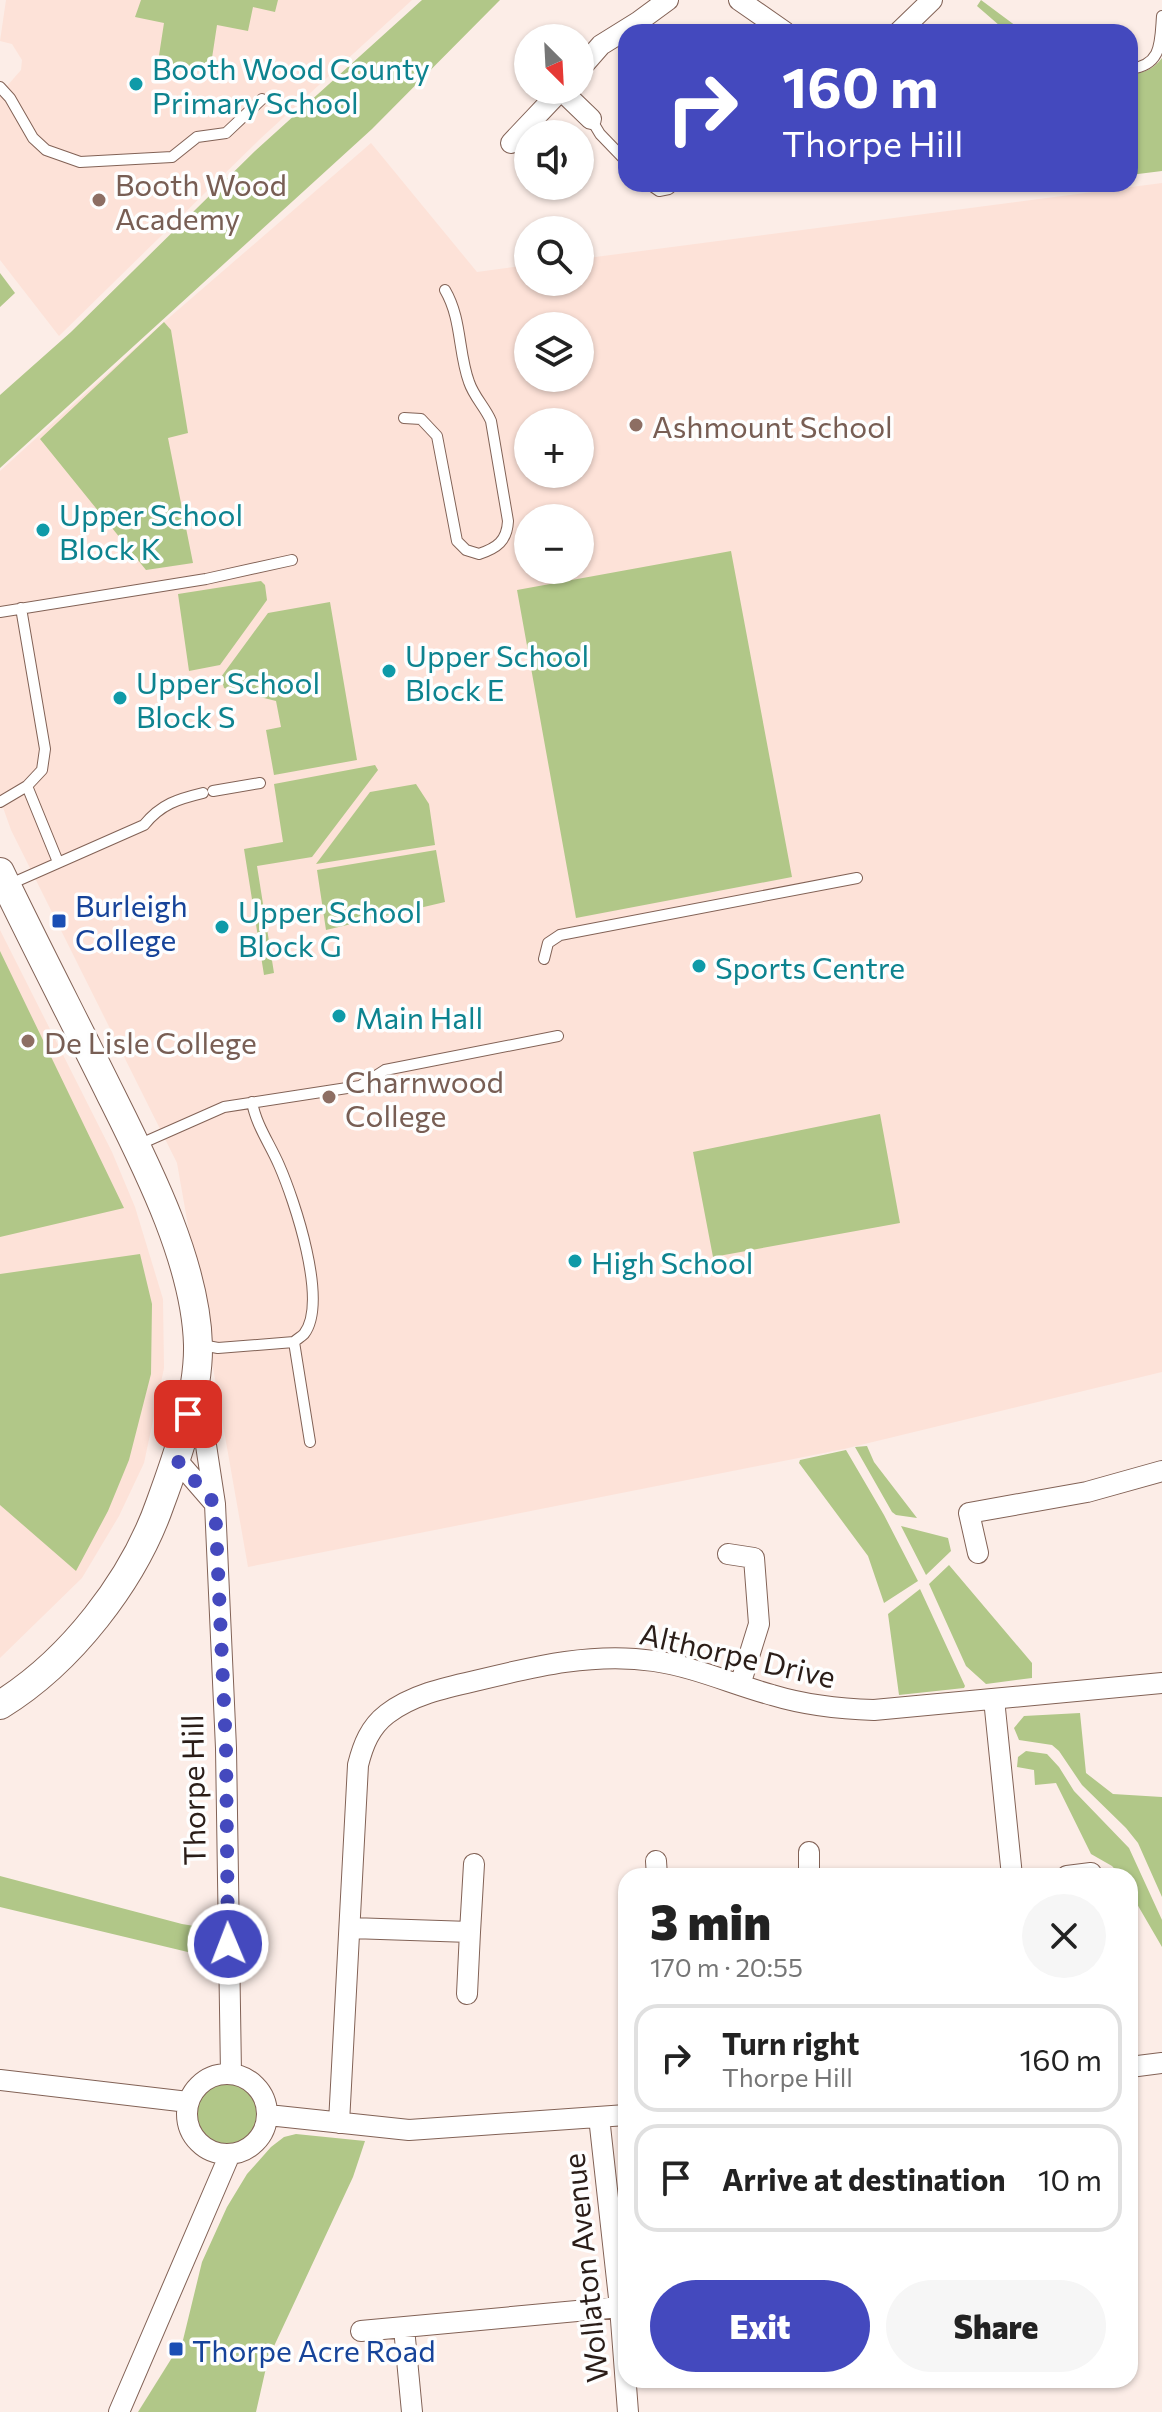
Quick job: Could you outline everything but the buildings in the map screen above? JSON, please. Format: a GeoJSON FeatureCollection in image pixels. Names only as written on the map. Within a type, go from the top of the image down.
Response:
{"type":"FeatureCollection","features":[{"type":"Feature","properties":{"kind":"street"},"geometry":{"type":"LineString","coordinates":[[635,24],[668,0]]}},
{"type":"Feature","properties":{"kind":"street"},"geometry":{"type":"LineString","coordinates":[[739,0],[774,24]]}},
{"type":"Feature","properties":{"kind":"street"},"geometry":{"type":"LineString","coordinates":[[907,24],[932,0]]}},
{"type":"Feature","properties":{"kind":"street"},"geometry":{"type":"LineString","coordinates":[[594,53],[618,34]]}},
{"type":"Feature","properties":{"kind":"street"},"geometry":{"type":"LineString","coordinates":[[511,143],[561,90],[591,119]]}},
{"type":"Feature","properties":{"kind":"street","name":"Thorpe Hill"},"geometry":{"type":"LineString","coordinates":[[0,1705],[55,1661],[96,1617],[130,1568],[151,1529],[176,1459],[195,1374],[198,1345],[182,1260],[136,1146],[3,879]]}},
{"type":"Feature","properties":{"kind":"street","name":"Thorpe Hill"},"geometry":{"type":"LineString","coordinates":[[195,1374],[215,1504],[226,1748],[231,2074]]}},
{"type":"Feature","properties":{"kind":"street"},"geometry":{"type":"LineString","coordinates":[[176,1459],[215,1504]]}},
{"type":"Feature","properties":{"kind":"street"},"geometry":{"type":"LineString","coordinates":[[978,1553],[969,1513],[1072,1495],[1162,1471]]}},
{"type":"Feature","properties":{"kind":"street"},"geometry":{"type":"LineString","coordinates":[[728,1554],[754,1558],[759,1607],[759,1624],[740,1685]]}},
{"type":"Feature","properties":{"kind":"street","name":"Althorpe Drive"},"geometry":{"type":"LineString","coordinates":[[339,2123],[351,1928],[353,1812],[358,1765],[362,1746],[371,1730],[403,1703],[442,1689],[536,1666],[628,1658],[692,1669],[798,1702],[846,1709],[874,1710],[1162,1683]]}},
{"type":"Feature","properties":{"kind":"street"},"geometry":{"type":"LineString","coordinates":[[994,1699],[1011,1868]]}},
{"type":"Feature","properties":{"kind":"street"},"geometry":{"type":"LineString","coordinates":[[809,1852],[809,1868]]}},
{"type":"Feature","properties":{"kind":"street"},"geometry":{"type":"LineString","coordinates":[[467,1994],[474,1864]]}},
{"type":"Feature","properties":{"kind":"street"},"geometry":{"type":"LineString","coordinates":[[351,1928],[470,1932]]}},
{"type":"Feature","properties":{"kind":"street"},"geometry":{"type":"LineString","coordinates":[[1138,2066],[1162,2063]]}},
{"type":"Feature","properties":{"kind":"street"},"geometry":{"type":"LineString","coordinates":[[216,2075],[243,2077],[256,2085],[267,2104],[266,2126],[255,2144],[242,2152],[215,2153],[195,2139],[187,2118],[188,2102],[195,2089],[216,2075]]}},
{"type":"Feature","properties":{"kind":"street"},"geometry":{"type":"LineString","coordinates":[[0,2080],[188,2102]]}},
{"type":"Feature","properties":{"kind":"street"},"geometry":{"type":"LineString","coordinates":[[268,2115],[409,2130],[618,2116]]}},
{"type":"Feature","properties":{"kind":"street","name":"Wollaton Avenue"},"geometry":{"type":"LineString","coordinates":[[599,2117],[618,2289]]}},
{"type":"Feature","properties":{"kind":"street"},"geometry":{"type":"LineString","coordinates":[[119,2412],[230,2154]]}},
{"type":"Feature","properties":{"kind":"street"},"geometry":{"type":"LineString","coordinates":[[361,2331],[618,2307]]}},
{"type":"Feature","properties":{"kind":"street"},"geometry":{"type":"LineString","coordinates":[[404,2328],[412,2412]]}},
{"type":"Feature","properties":{"kind":"street","name":"Wollaton Avenue"},"geometry":{"type":"LineString","coordinates":[[626,2388],[628,2412]]}},
{"type":"Feature","properties":{"kind":"lane"},"geometry":{"type":"LineString","coordinates":[[1138,68],[1154,60],[1159,50],[1162,16]]}},
{"type":"Feature","properties":{"kind":"lane"},"geometry":{"type":"LineString","coordinates":[[0,87],[10,98],[33,138],[46,150],[80,162],[172,157],[197,137],[226,133],[262,99]]}},
{"type":"Feature","properties":{"kind":"lane"},"geometry":{"type":"LineString","coordinates":[[591,119],[618,153]]}},
{"type":"Feature","properties":{"kind":"lane"},"geometry":{"type":"LineString","coordinates":[[404,418],[421,419],[437,436],[457,541],[466,550],[479,554],[502,543],[508,521],[491,421],[468,380],[454,306],[445,290]]}},
{"type":"Feature","properties":{"kind":"lane"},"geometry":{"type":"LineString","coordinates":[[0,612],[206,579],[292,560]]}},
{"type":"Feature","properties":{"kind":"lane"},"geometry":{"type":"LineString","coordinates":[[0,802],[27,786],[42,770],[45,749],[21,608]]}},
{"type":"Feature","properties":{"kind":"lane"},"geometry":{"type":"LineString","coordinates":[[3,879],[58,862],[144,825],[167,803],[260,783]]}},
{"type":"Feature","properties":{"kind":"lane"},"geometry":{"type":"LineString","coordinates":[[27,786],[58,862]]}},
{"type":"Feature","properties":{"kind":"lane"},"geometry":{"type":"LineString","coordinates":[[544,959],[548,943],[560,935],[857,878]]}},
{"type":"Feature","properties":{"kind":"lane"},"geometry":{"type":"LineString","coordinates":[[136,1146],[224,1107],[360,1086],[385,1070],[558,1036]]}},
{"type":"Feature","properties":{"kind":"lane"},"geometry":{"type":"LineString","coordinates":[[198,1345],[218,1348],[294,1342],[305,1333],[310,1316],[313,1279],[297,1213],[280,1166],[254,1115],[252,1102]]}},
{"type":"Feature","properties":{"kind":"lane"},"geometry":{"type":"LineString","coordinates":[[294,1342],[310,1442]]}},
{"type":"Feature","properties":{"kind":"shaded area","name":"Booth Wood Academy"},"geometry":{"type":"Polygon","coordinates":[[[6,0],[412,0],[260,139],[59,336],[0,260],[0,94],[21,70],[22,60],[12,44],[0,41],[6,0]]]}},
{"type":"Feature","properties":{"kind":"shaded area"},"geometry":{"type":"Polygon","coordinates":[[[371,143],[477,272],[514,267],[514,296],[594,296],[594,257],[1093,192],[1138,192],[1138,186],[1162,183],[1162,1372],[844,1449],[248,1567],[177,1163],[11,830],[0,799],[0,471],[164,322],[371,143]]]}},
{"type":"Feature","properties":{"kind":"shaded area"},"geometry":{"type":"Polygon","coordinates":[[[0,930],[112,1152],[135,1207],[163,1299],[164,1368],[144,1463],[119,1516],[82,1578],[0,1658],[0,930]]]}},
{"type":"Feature","properties":{"kind":"green space"},"geometry":{"type":"Polygon","coordinates":[[[141,0],[278,0],[275,12],[253,7],[248,31],[217,25],[212,58],[205,71],[158,62],[164,23],[135,17],[141,0]]]}},
{"type":"Feature","properties":{"kind":"green space"},"geometry":{"type":"Polygon","coordinates":[[[422,0],[500,0],[372,129],[0,468],[0,395],[71,332],[255,151],[422,0]]]}},
{"type":"Feature","properties":{"kind":"green space"},"geometry":{"type":"Polygon","coordinates":[[[981,0],[1013,24],[998,24],[977,6],[981,0]]]}},
{"type":"Feature","properties":{"kind":"green space"},"geometry":{"type":"Polygon","coordinates":[[[1162,58],[1162,171],[1138,174],[1138,73],[1162,58]]]}},
{"type":"Feature","properties":{"kind":"green space"},"geometry":{"type":"Polygon","coordinates":[[[0,273],[15,293],[0,307],[0,273]]]}},
{"type":"Feature","properties":{"kind":"green space"},"geometry":{"type":"Polygon","coordinates":[[[164,322],[171,330],[188,433],[168,438],[193,563],[146,570],[40,439],[164,322]]]}},
{"type":"Feature","properties":{"kind":"green space"},"geometry":{"type":"Polygon","coordinates":[[[731,551],[792,877],[576,918],[517,590],[550,584],[594,584],[594,576],[731,551]]]}},
{"type":"Feature","properties":{"kind":"green space"},"geometry":{"type":"Polygon","coordinates":[[[261,581],[265,585],[267,600],[220,665],[189,671],[178,594],[261,581]]]}},
{"type":"Feature","properties":{"kind":"green space"},"geometry":{"type":"Polygon","coordinates":[[[330,602],[357,760],[274,775],[266,730],[281,727],[276,701],[224,688],[221,677],[268,613],[330,602]]]}},
{"type":"Feature","properties":{"kind":"green space"},"geometry":{"type":"Polygon","coordinates":[[[375,765],[378,770],[312,857],[257,866],[274,973],[264,975],[244,849],[283,842],[274,784],[375,765]]]}},
{"type":"Feature","properties":{"kind":"green space"},"geometry":{"type":"Polygon","coordinates":[[[416,784],[429,804],[435,845],[316,864],[370,792],[416,784]]]}},
{"type":"Feature","properties":{"kind":"green space"},"geometry":{"type":"Polygon","coordinates":[[[436,850],[445,902],[326,930],[317,870],[436,850]]]}},
{"type":"Feature","properties":{"kind":"green space","name":"De Lisle College"},"geometry":{"type":"Polygon","coordinates":[[[0,951],[124,1208],[0,1237],[0,951]]]}},
{"type":"Feature","properties":{"kind":"green space"},"geometry":{"type":"Polygon","coordinates":[[[880,1114],[900,1223],[713,1257],[693,1152],[880,1114]]]}},
{"type":"Feature","properties":{"kind":"green space"},"geometry":{"type":"Polygon","coordinates":[[[140,1254],[152,1304],[151,1374],[129,1460],[108,1511],[76,1571],[0,1505],[0,1274],[140,1254]]]}},
{"type":"Feature","properties":{"kind":"green space"},"geometry":{"type":"Polygon","coordinates":[[[867,1446],[874,1462],[917,1518],[892,1512],[855,1447],[867,1446]]]}},
{"type":"Feature","properties":{"kind":"green space"},"geometry":{"type":"Polygon","coordinates":[[[846,1450],[918,1581],[884,1603],[868,1556],[799,1463],[800,1460],[846,1450]]]}},
{"type":"Feature","properties":{"kind":"green space"},"geometry":{"type":"Polygon","coordinates":[[[901,1526],[948,1538],[951,1551],[926,1575],[901,1526]]]}},
{"type":"Feature","properties":{"kind":"green space"},"geometry":{"type":"Polygon","coordinates":[[[949,1565],[1032,1663],[1032,1678],[986,1684],[966,1666],[929,1584],[949,1565]]]}},
{"type":"Feature","properties":{"kind":"green space"},"geometry":{"type":"Polygon","coordinates":[[[920,1589],[964,1688],[899,1695],[888,1614],[920,1589]]]}},
{"type":"Feature","properties":{"kind":"green space"},"geometry":{"type":"Polygon","coordinates":[[[1080,1713],[1086,1773],[1113,1794],[1162,1797],[1162,1897],[1138,1843],[1082,1785],[1059,1751],[1052,1745],[1019,1740],[1014,1728],[1024,1716],[1080,1713]]]}},
{"type":"Feature","properties":{"kind":"green space"},"geometry":{"type":"Polygon","coordinates":[[[1026,1751],[1047,1754],[1074,1791],[1129,1848],[1162,1920],[1162,1947],[1138,1906],[1138,1868],[1114,1868],[1091,1854],[1056,1783],[1035,1785],[1034,1770],[1017,1767],[1018,1757],[1026,1751]]]}},
{"type":"Feature","properties":{"kind":"green space"},"geometry":{"type":"Polygon","coordinates":[[[0,1876],[182,1924],[219,1930],[217,1959],[0,1907],[0,1876]]]}},
{"type":"Feature","properties":{"kind":"green space"},"geometry":{"type":"Polygon","coordinates":[[[219,2074],[235,2074],[256,2085],[267,2106],[267,2122],[256,2143],[235,2154],[219,2154],[205,2148],[193,2136],[187,2122],[187,2106],[193,2092],[205,2080],[219,2074]]]}},
{"type":"Feature","properties":{"kind":"green space"},"geometry":{"type":"Polygon","coordinates":[[[296,2134],[365,2141],[353,2177],[268,2359],[256,2412],[138,2412],[183,2340],[202,2262],[227,2207],[247,2174],[271,2147],[284,2137],[296,2134]]]}},
{"type":"Feature","properties":{"kind":"place","name":"Booth Wood County Primary School"},"geometry":{"type":"Point","coordinates":[136,84]}},
{"type":"Feature","properties":{"kind":"place","name":"Booth Wood Academy"},"geometry":{"type":"Point","coordinates":[99,200]}},
{"type":"Feature","properties":{"kind":"place","name":"Ashmount School"},"geometry":{"type":"Point","coordinates":[636,425]}},
{"type":"Feature","properties":{"kind":"place","name":"Upper School Block K"},"geometry":{"type":"Point","coordinates":[43,530]}},
{"type":"Feature","properties":{"kind":"place","name":"Upper School Block E"},"geometry":{"type":"Point","coordinates":[389,671]}},
{"type":"Feature","properties":{"kind":"place","name":"Upper School Block S"},"geometry":{"type":"Point","coordinates":[120,698]}},
{"type":"Feature","properties":{"kind":"place","name":"Burleigh College"},"geometry":{"type":"Point","coordinates":[59,921]}},
{"type":"Feature","properties":{"kind":"place","name":"Upper School Block G"},"geometry":{"type":"Point","coordinates":[222,927]}},
{"type":"Feature","properties":{"kind":"place","name":"Sports Centre"},"geometry":{"type":"Point","coordinates":[699,966]}},
{"type":"Feature","properties":{"kind":"place","name":"Main Hall"},"geometry":{"type":"Point","coordinates":[339,1016]}},
{"type":"Feature","properties":{"kind":"place","name":"De Lisle College"},"geometry":{"type":"Point","coordinates":[28,1041]}},
{"type":"Feature","properties":{"kind":"place","name":"Charnwood College"},"geometry":{"type":"Point","coordinates":[329,1097]}},
{"type":"Feature","properties":{"kind":"place","name":"High School"},"geometry":{"type":"Point","coordinates":[575,1261]}},
{"type":"Feature","properties":{"kind":"place","name":"Thorpe Acre Road"},"geometry":{"type":"Point","coordinates":[176,2349]}},
{"type":"Feature","properties":{"kind":"route"},"geometry":{"type":"LineString","coordinates":[[188,1414],[176,1459],[215,1504],[226,1748],[228,1944]]}}]}
